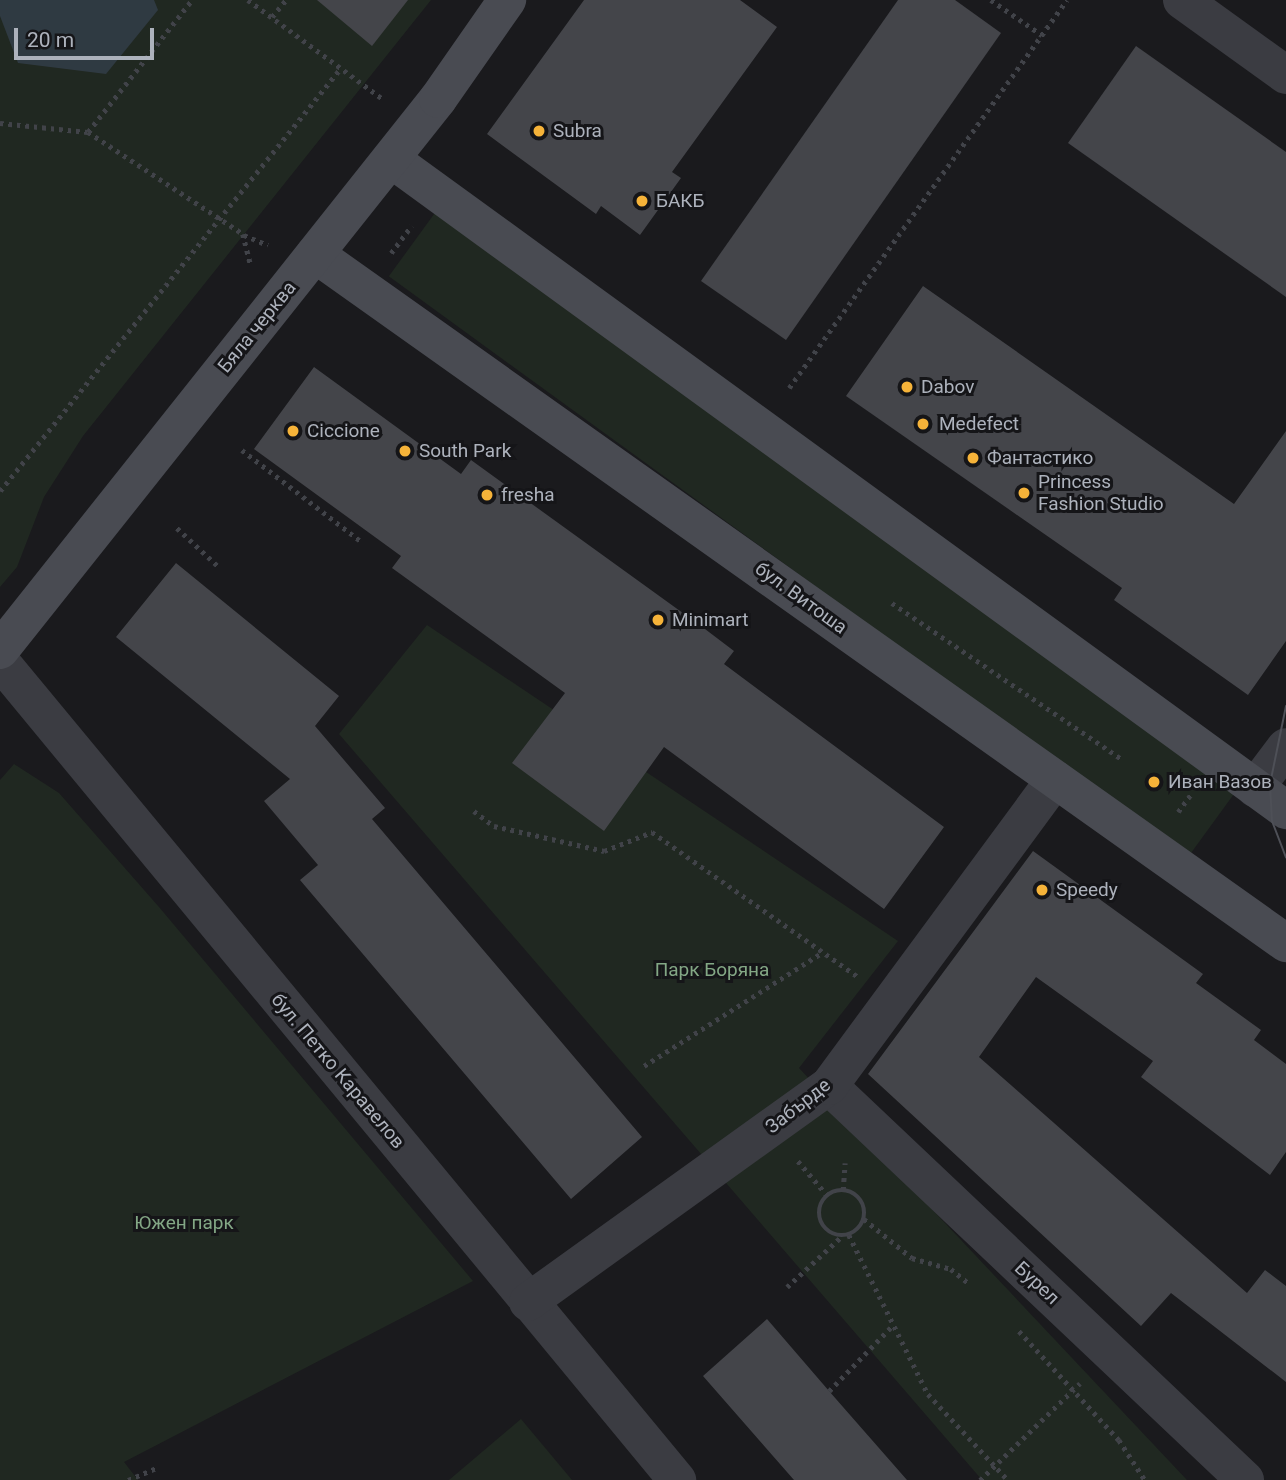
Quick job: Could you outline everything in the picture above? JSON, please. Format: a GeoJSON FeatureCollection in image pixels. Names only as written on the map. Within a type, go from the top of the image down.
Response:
{"type":"FeatureCollection","features":[{"type":"Feature","properties":{"kind":"street","name":"Бяла черква"},"geometry":{"type":"LineString","coordinates":[[0,650],[391,159],[507,0]]}},
{"type":"Feature","properties":{"kind":"street"},"geometry":{"type":"LineString","coordinates":[[1182,0],[1286,75]]}},
{"type":"Feature","properties":{"kind":"street"},"geometry":{"type":"LineString","coordinates":[[391,159],[1286,810]]}},
{"type":"Feature","properties":{"kind":"street","name":"бул. Витоша"},"geometry":{"type":"LineString","coordinates":[[315,254],[1286,943]]}},
{"type":"Feature","properties":{"kind":"street","name":"бул. Петко Каравелов"},"geometry":{"type":"LineString","coordinates":[[0,661],[677,1480]]}},
{"type":"Feature","properties":{"kind":"street"},"geometry":{"type":"LineString","coordinates":[[1255,788],[1286,747]]}},
{"type":"Feature","properties":{"kind":"street","name":"Забърде"},"geometry":{"type":"LineString","coordinates":[[528,1302],[829,1086],[1055,779]]}},
{"type":"Feature","properties":{"kind":"street","name":"Бурел"},"geometry":{"type":"LineString","coordinates":[[829,1086],[1245,1480]]}},
{"type":"Feature","properties":{"kind":"path"},"geometry":{"type":"LineString","coordinates":[[88,132],[192,0]]}},
{"type":"Feature","properties":{"kind":"path"},"geometry":{"type":"LineString","coordinates":[[248,0],[381,98]]}},
{"type":"Feature","properties":{"kind":"path"},"geometry":{"type":"LineString","coordinates":[[272,17],[286,0]]}},
{"type":"Feature","properties":{"kind":"path"},"geometry":{"type":"LineString","coordinates":[[991,0],[1042,35]]}},
{"type":"Feature","properties":{"kind":"path"},"geometry":{"type":"LineString","coordinates":[[789,388],[1067,0]]}},
{"type":"Feature","properties":{"kind":"path"},"geometry":{"type":"LineString","coordinates":[[0,491],[340,69]]}},
{"type":"Feature","properties":{"kind":"path"},"geometry":{"type":"LineString","coordinates":[[0,123],[88,132],[243,234],[265,244]]}},
{"type":"Feature","properties":{"kind":"path"},"geometry":{"type":"LineString","coordinates":[[388,256],[417,217]]}},
{"type":"Feature","properties":{"kind":"path"},"geometry":{"type":"LineString","coordinates":[[243,234],[250,264]]}},
{"type":"Feature","properties":{"kind":"path"},"geometry":{"type":"LineString","coordinates":[[242,450],[362,541]]}},
{"type":"Feature","properties":{"kind":"path"},"geometry":{"type":"LineString","coordinates":[[177,528],[219,567]]}},
{"type":"Feature","properties":{"kind":"path"},"geometry":{"type":"LineString","coordinates":[[892,603],[1123,760]]}},
{"type":"Feature","properties":{"kind":"path"},"geometry":{"type":"LineString","coordinates":[[1117,768],[1130,749]]}},
{"type":"Feature","properties":{"kind":"path"},"geometry":{"type":"LineString","coordinates":[[1176,815],[1200,781]]}},
{"type":"Feature","properties":{"kind":"path"},"geometry":{"type":"LineString","coordinates":[[474,811],[494,826],[604,851],[652,832],[844,966]]}},
{"type":"Feature","properties":{"kind":"path"},"geometry":{"type":"LineString","coordinates":[[644,1066],[823,952]]}},
{"type":"Feature","properties":{"kind":"path"},"geometry":{"type":"LineString","coordinates":[[787,1287],[864,1219],[863,1204],[854,1193],[839,1189],[827,1195],[818,1210],[821,1225],[841,1237]]}},
{"type":"Feature","properties":{"kind":"path"},"geometry":{"type":"LineString","coordinates":[[864,1219],[912,1258],[951,1269],[971,1284]]}},
{"type":"Feature","properties":{"kind":"path"},"geometry":{"type":"LineString","coordinates":[[849,1235],[928,1394],[1008,1480]]}},
{"type":"Feature","properties":{"kind":"path"},"geometry":{"type":"LineString","coordinates":[[829,1391],[894,1324]]}},
{"type":"Feature","properties":{"kind":"path"},"geometry":{"type":"LineString","coordinates":[[1017,1329],[1119,1440],[1144,1480]]}},
{"type":"Feature","properties":{"kind":"path"},"geometry":{"type":"LineString","coordinates":[[980,1480],[1111,1353]]}},
{"type":"Feature","properties":{"kind":"path"},"geometry":{"type":"LineString","coordinates":[[128,1480],[156,1468]]}},
{"type":"Feature","properties":{"kind":"green space"},"geometry":{"type":"Polygon","coordinates":[[[0,0],[431,0],[83,436],[44,497],[17,567],[0,587],[0,0]]]}},
{"type":"Feature","properties":{"kind":"green space"},"geometry":{"type":"Polygon","coordinates":[[[437,210],[1236,791],[1188,857],[389,276],[437,210]]]}},
{"type":"Feature","properties":{"kind":"green space","name":"Парк Боряна"},"geometry":{"type":"Polygon","coordinates":[[[427,625],[898,941],[799,1068],[1187,1480],[982,1480],[339,734],[427,625]]]}},
{"type":"Feature","properties":{"kind":"green space","name":"Южен парк"},"geometry":{"type":"Polygon","coordinates":[[[14,764],[59,793],[159,907],[473,1281],[124,1462],[138,1480],[0,1480],[0,780],[14,764]]]}},
{"type":"Feature","properties":{"kind":"green space"},"geometry":{"type":"Polygon","coordinates":[[[521,1419],[572,1480],[449,1480],[521,1419]]]}},
{"type":"Feature","properties":{"kind":"shaded area"},"geometry":{"type":"Polygon","coordinates":[[[0,0],[154,0],[158,10],[106,74],[18,63],[0,16],[0,0]]]}},
{"type":"Feature","properties":{"kind":"building"},"geometry":{"type":"Polygon","coordinates":[[[317,0],[408,0],[372,46],[317,0]]]}},
{"type":"Feature","properties":{"kind":"building"},"geometry":{"type":"Polygon","coordinates":[[[584,0],[740,0],[777,27],[672,172],[681,178],[640,235],[601,206],[596,214],[487,134],[584,0]]]}},
{"type":"Feature","properties":{"kind":"building"},"geometry":{"type":"Polygon","coordinates":[[[898,0],[955,0],[1001,33],[786,340],[701,281],[898,0]]]}},
{"type":"Feature","properties":{"kind":"building"},"geometry":{"type":"Polygon","coordinates":[[[1136,46],[1286,152],[1286,297],[1068,143],[1136,46]]]}},
{"type":"Feature","properties":{"kind":"building"},"geometry":{"type":"Polygon","coordinates":[[[923,286],[1234,504],[1286,431],[1286,641],[1248,695],[1114,600],[1122,588],[846,396],[923,286]]]}},
{"type":"Feature","properties":{"kind":"building"},"geometry":{"type":"Polygon","coordinates":[[[314,367],[461,474],[471,460],[705,629],[734,651],[724,664],[944,827],[884,909],[664,747],[604,831],[512,763],[565,693],[392,568],[401,556],[254,449],[314,367]]]}},
{"type":"Feature","properties":{"kind":"building"},"geometry":{"type":"Polygon","coordinates":[[[176,563],[339,696],[315,726],[385,808],[372,819],[642,1137],[571,1199],[300,880],[318,865],[264,801],[290,779],[116,637],[176,563]]]}},
{"type":"Feature","properties":{"kind":"building"},"geometry":{"type":"Polygon","coordinates":[[[1033,851],[1203,974],[1196,983],[1261,1030],[1254,1040],[1286,1064],[1286,1152],[1270,1175],[1141,1077],[1153,1061],[1036,977],[979,1057],[1247,1293],[1265,1270],[1286,1286],[1286,1382],[1171,1293],[1141,1326],[868,1074],[1033,851]]]}},
{"type":"Feature","properties":{"kind":"building"},"geometry":{"type":"Polygon","coordinates":[[[767,1319],[907,1480],[794,1480],[703,1376],[767,1319]]]}},
{"type":"Feature","properties":{"kind":"tram line"},"geometry":{"type":"LineString","coordinates":[[1286,706],[1270,784],[1272,821],[1286,857]]}},
{"type":"Feature","properties":{"kind":"place","name":"Subra"},"geometry":{"type":"Point","coordinates":[539,131]}},
{"type":"Feature","properties":{"kind":"place","name":"БАКБ"},"geometry":{"type":"Point","coordinates":[642,201]}},
{"type":"Feature","properties":{"kind":"place","name":"Dabov"},"geometry":{"type":"Point","coordinates":[907,387]}},
{"type":"Feature","properties":{"kind":"place","name":"Medefect"},"geometry":{"type":"Point","coordinates":[923,424]}},
{"type":"Feature","properties":{"kind":"place","name":"Ciccione"},"geometry":{"type":"Point","coordinates":[293,431]}},
{"type":"Feature","properties":{"kind":"place","name":"South Park"},"geometry":{"type":"Point","coordinates":[405,451]}},
{"type":"Feature","properties":{"kind":"place","name":"Фантастико"},"geometry":{"type":"Point","coordinates":[973,458]}},
{"type":"Feature","properties":{"kind":"place","name":"Princess Fashion Studio"},"geometry":{"type":"Point","coordinates":[1024,493]}},
{"type":"Feature","properties":{"kind":"place","name":"fresha"},"geometry":{"type":"Point","coordinates":[487,495]}},
{"type":"Feature","properties":{"kind":"place","name":"Minimart"},"geometry":{"type":"Point","coordinates":[658,620]}},
{"type":"Feature","properties":{"kind":"place","name":"Иван Вазов"},"geometry":{"type":"Point","coordinates":[1154,782]}},
{"type":"Feature","properties":{"kind":"place","name":"Speedy"},"geometry":{"type":"Point","coordinates":[1042,890]}}]}
